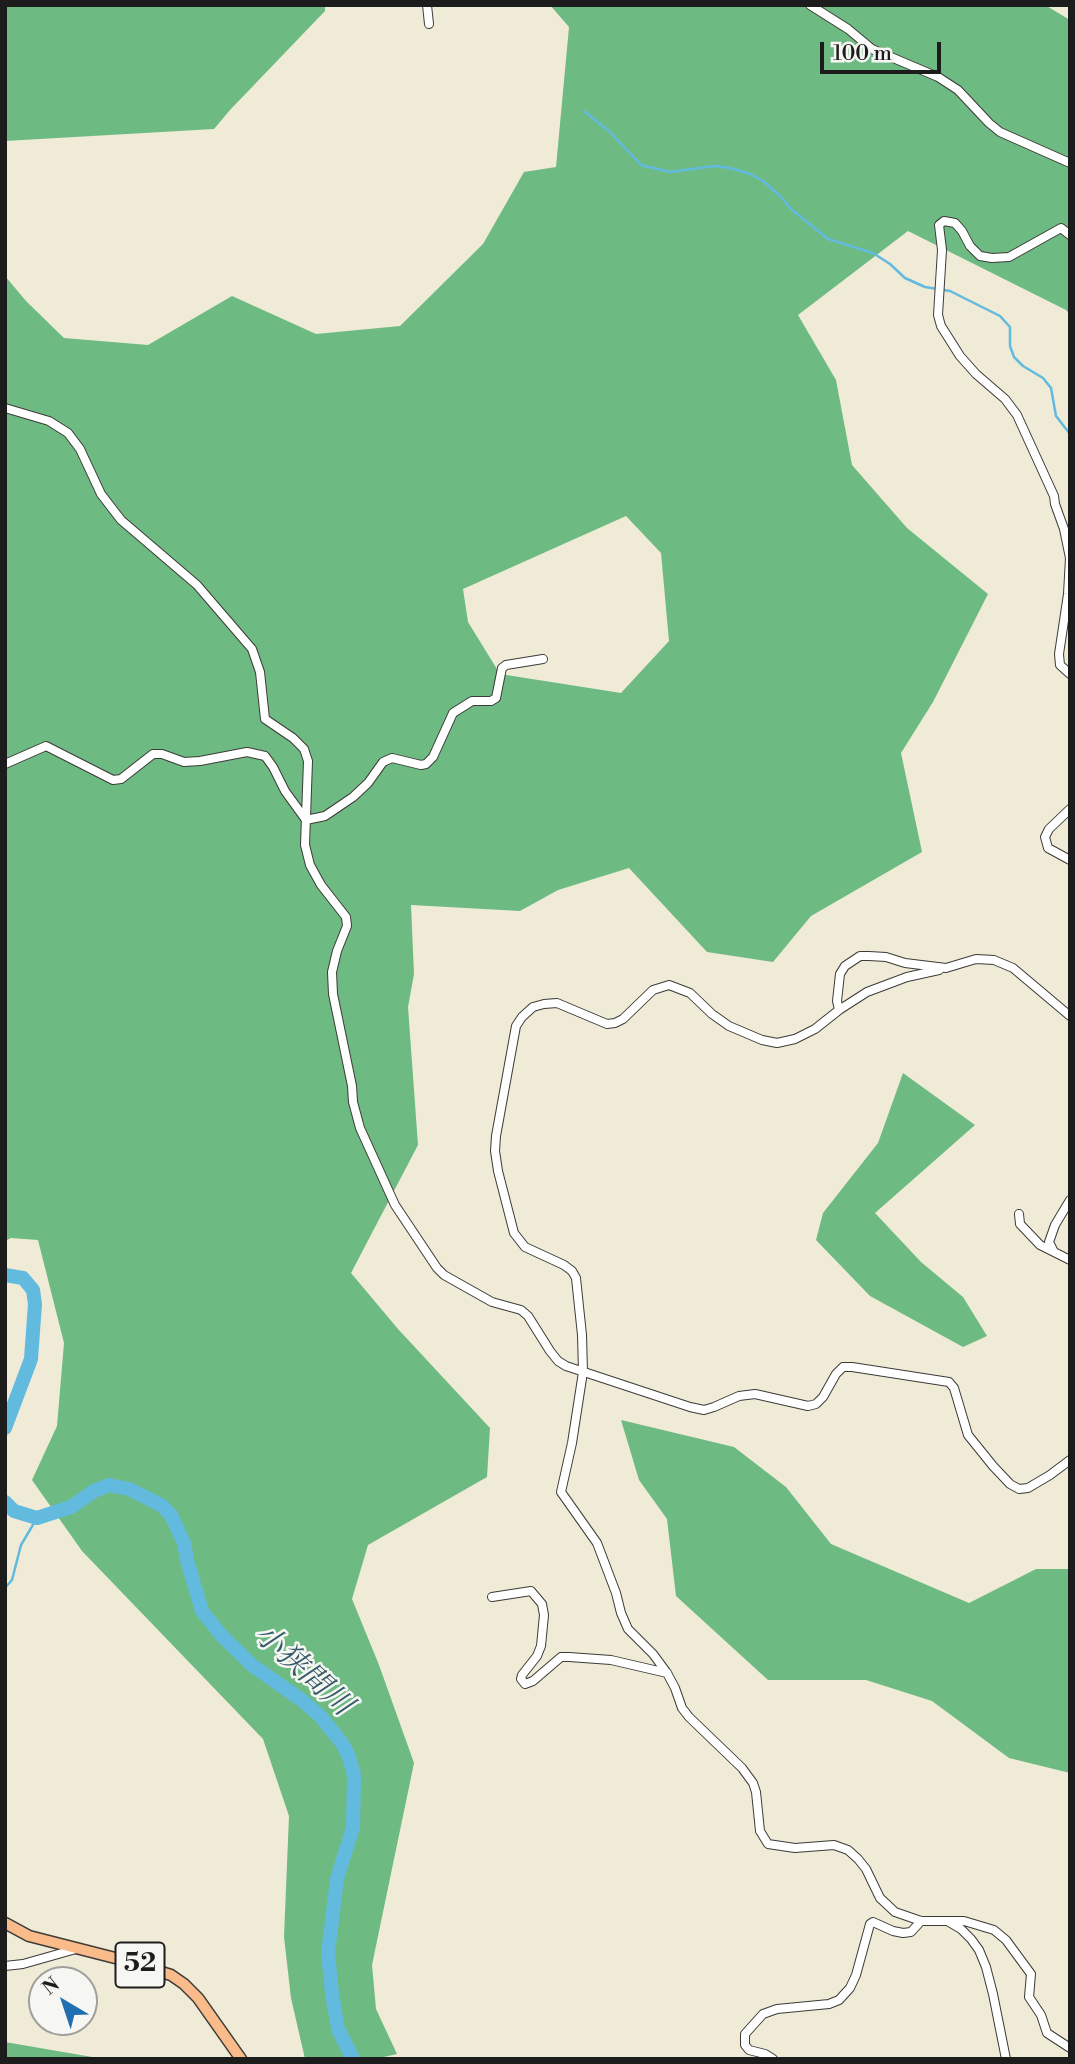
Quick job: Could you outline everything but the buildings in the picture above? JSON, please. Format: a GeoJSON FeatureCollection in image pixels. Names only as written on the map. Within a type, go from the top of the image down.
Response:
{"type":"FeatureCollection","features":[{"type":"Feature","properties":{"kind":"main road","name":"52"},"geometry":{"type":"LineString","coordinates":[[5,1923],[29,1936],[171,1975],[198,1998],[241,2059]]}},
{"type":"Feature","properties":{"kind":"street"},"geometry":{"type":"LineString","coordinates":[[427,5],[429,24]]}},
{"type":"Feature","properties":{"kind":"street"},"geometry":{"type":"LineString","coordinates":[[810,5],[848,29],[872,49],[939,77],[958,90],[1000,132],[1070,163]]}},
{"type":"Feature","properties":{"kind":"street"},"geometry":{"type":"LineString","coordinates":[[1070,234],[1061,228],[1009,257],[992,258],[980,256],[955,223],[944,221],[939,225],[942,250],[938,314],[941,326],[961,356],[1017,415],[1054,496],[1070,558],[1068,594],[1059,654],[1060,665],[1070,674]]}},
{"type":"Feature","properties":{"kind":"street"},"geometry":{"type":"LineString","coordinates":[[5,408],[50,421],[68,433],[80,449],[101,494],[121,520],[197,585],[252,649],[260,672],[265,719],[304,748],[308,761],[305,845],[310,865],[346,917],[347,926],[332,972],[333,994],[353,1102],[360,1128],[395,1205],[419,1243],[444,1275],[492,1302],[520,1310],[528,1316],[558,1361],[566,1366],[704,1410],[739,1396],[755,1394],[808,1406],[816,1404],[843,1367],[940,1379],[954,1388],[968,1436],[1010,1484],[1019,1489],[1028,1488],[1070,1460]]}},
{"type":"Feature","properties":{"kind":"street"},"geometry":{"type":"LineString","coordinates":[[306,820],[325,817],[353,797],[368,783],[383,762],[392,758],[426,764],[433,757],[453,713],[472,701],[491,701],[496,698],[502,668],[543,659]]}},
{"type":"Feature","properties":{"kind":"street"},"geometry":{"type":"LineString","coordinates":[[5,764],[46,746],[113,780],[121,779],[153,754],[162,754],[184,762],[247,752],[264,756],[306,820]]}},
{"type":"Feature","properties":{"kind":"street"},"geometry":{"type":"LineString","coordinates":[[1070,809],[1049,829],[1045,837],[1048,848],[1070,860]]}},
{"type":"Feature","properties":{"kind":"street"},"geometry":{"type":"LineString","coordinates":[[839,1010],[839,974],[845,966],[860,956],[887,957],[905,963],[946,968]]}},
{"type":"Feature","properties":{"kind":"street"},"geometry":{"type":"LineString","coordinates":[[1070,1016],[1013,968],[994,960],[976,959],[907,977],[866,992],[815,1029],[795,1039],[777,1043],[762,1040],[729,1026],[690,993],[669,985],[653,990],[623,1019],[615,1023],[607,1024],[557,1003],[544,1004],[533,1007],[516,1026],[496,1136],[498,1171],[514,1233],[525,1247],[564,1265],[576,1278],[583,1372],[561,1492],[597,1543],[628,1629],[653,1654],[667,1674],[682,1708],[689,1717],[742,1768],[753,1783],[760,1831],[768,1844],[795,1848],[834,1845],[848,1850],[866,1869],[886,1906],[905,1917],[921,1921],[964,1921],[994,1930],[1006,1940],[1031,1974],[1029,1997],[1041,2015],[1048,2034],[1070,2048]]}},
{"type":"Feature","properties":{"kind":"street"},"geometry":{"type":"LineString","coordinates":[[1054,1252],[1049,1242],[1055,1225],[1070,1200]]}},
{"type":"Feature","properties":{"kind":"street"},"geometry":{"type":"LineString","coordinates":[[1019,1214],[1020,1224],[1040,1245],[1070,1260]]}},
{"type":"Feature","properties":{"kind":"street"},"geometry":{"type":"LineString","coordinates":[[492,1597],[531,1591],[542,1604],[544,1615],[541,1646],[537,1656],[522,1675],[521,1679],[525,1685],[561,1657],[611,1660],[667,1674]]}},
{"type":"Feature","properties":{"kind":"street"},"geometry":{"type":"LineString","coordinates":[[773,2059],[749,2050],[745,2045],[745,2034],[763,2014],[777,2009],[829,2004],[839,2000],[850,1988],[856,1975],[870,1924],[873,1922],[903,1933],[911,1931],[921,1921]]}},
{"type":"Feature","properties":{"kind":"street"},"geometry":{"type":"LineString","coordinates":[[949,1922],[961,1929],[979,1950],[993,1994],[1006,2059]]}},
{"type":"Feature","properties":{"kind":"street"},"geometry":{"type":"LineString","coordinates":[[5,1966],[12,1967],[76,1949]]}},
{"type":"Feature","properties":{"kind":"green space"},"geometry":{"type":"Polygon","coordinates":[[[5,5],[325,5],[325,11],[214,129],[5,141],[5,5]]]}},
{"type":"Feature","properties":{"kind":"green space"},"geometry":{"type":"Polygon","coordinates":[[[550,5],[1045,5],[1070,20],[1070,315],[1066,310],[908,231],[798,315],[836,380],[852,465],[907,528],[988,594],[933,702],[901,753],[922,852],[811,916],[773,962],[707,952],[629,868],[558,890],[520,911],[411,905],[414,974],[408,1007],[418,1145],[351,1273],[398,1329],[490,1428],[487,1477],[368,1545],[352,1599],[414,1763],[372,1965],[376,2009],[397,2054],[375,2059],[305,2059],[291,1998],[284,1937],[289,1816],[263,1739],[82,1551],[32,1480],[57,1426],[64,1343],[38,1240],[11,1238],[5,1241],[5,276],[64,338],[148,345],[232,296],[316,334],[400,326],[483,244],[524,172],[556,167],[569,27],[550,5]],[[626,516],[463,589],[468,622],[500,674],[621,693],[669,641],[661,553],[626,516]]]}},
{"type":"Feature","properties":{"kind":"green space"},"geometry":{"type":"Polygon","coordinates":[[[903,1073],[975,1125],[875,1213],[921,1262],[963,1297],[987,1336],[963,1347],[870,1296],[816,1240],[823,1213],[878,1143],[903,1073]]]}},
{"type":"Feature","properties":{"kind":"green space"},"geometry":{"type":"Polygon","coordinates":[[[621,1420],[734,1447],[786,1487],[831,1544],[969,1603],[1036,1569],[1070,1569],[1070,1773],[1009,1758],[932,1701],[866,1680],[768,1680],[676,1596],[667,1519],[639,1480],[621,1420]]]}},
{"type":"Feature","properties":{"kind":"green space"},"geometry":{"type":"Polygon","coordinates":[[[5,2042],[98,2058],[99,2059],[5,2059],[5,2042]]]}},
{"type":"Feature","properties":{"kind":"waterway"},"geometry":{"type":"LineString","coordinates":[[584,111],[609,131],[641,165],[670,172],[714,166],[750,174],[763,181],[791,209],[828,239],[873,253],[905,278],[925,287],[950,291],[1000,316],[1010,327],[1010,346],[1014,357],[1043,378],[1051,388],[1056,416],[1070,434]]}},
{"type":"Feature","properties":{"kind":"waterway","name":"小狭間川"},"geometry":{"type":"LineString","coordinates":[[5,1275],[23,1278],[33,1290],[35,1304],[31,1359],[5,1428]]}},
{"type":"Feature","properties":{"kind":"waterway","name":"小狭間川"},"geometry":{"type":"LineString","coordinates":[[5,1502],[14,1511],[37,1518],[71,1507],[94,1491],[109,1485],[129,1489],[161,1505],[171,1515],[184,1543],[202,1611],[222,1636],[253,1666],[303,1701],[320,1716],[342,1743],[354,1775],[353,1827],[337,1879],[328,1953],[338,2029],[353,2059]]}},
{"type":"Feature","properties":{"kind":"waterway"},"geometry":{"type":"LineString","coordinates":[[5,1588],[12,1580],[21,1545],[37,1518]]}}]}
